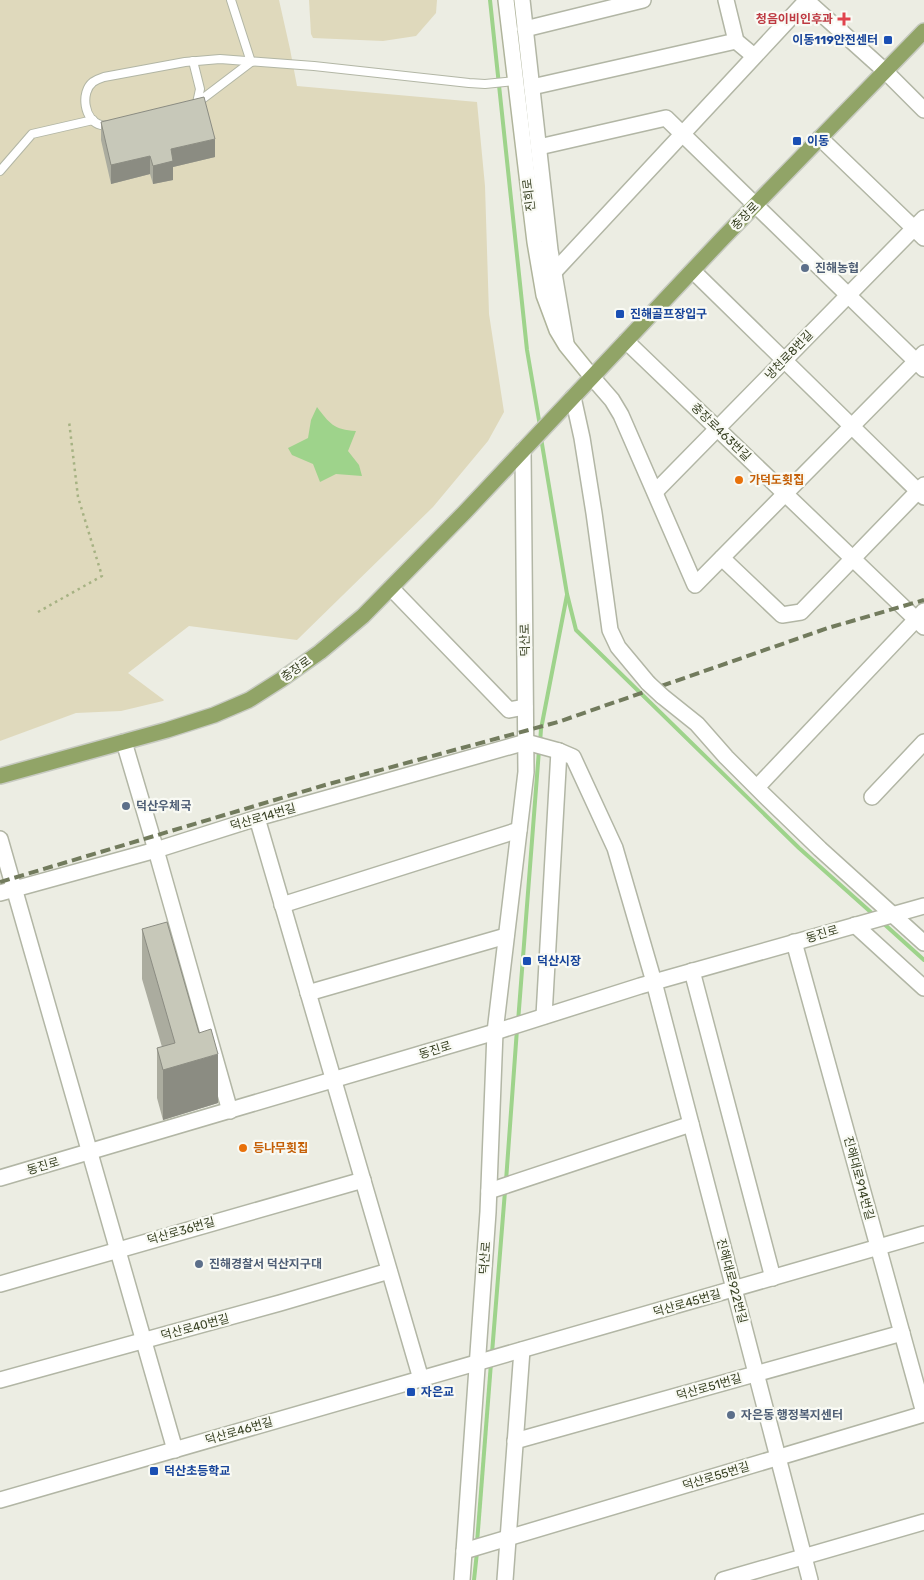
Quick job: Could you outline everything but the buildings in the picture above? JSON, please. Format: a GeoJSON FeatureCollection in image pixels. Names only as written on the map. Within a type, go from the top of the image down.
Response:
{"type":"FeatureCollection","features":[{"type":"Feature","properties":{"kind":"main road","name":"충장로"},"geometry":{"type":"LineString","coordinates":[[0,776],[201,720],[249,700],[320,652],[363,616],[391,588],[754,206],[924,31]]}},
{"type":"Feature","properties":{"kind":"street","name":"진희로"},"geometry":{"type":"LineString","coordinates":[[506,0],[512,82],[535,242],[544,295],[554,322],[566,345],[612,400],[621,414],[695,585],[722,558]]}},
{"type":"Feature","properties":{"kind":"street"},"geometry":{"type":"LineString","coordinates":[[522,0],[554,272],[566,345]]}},
{"type":"Feature","properties":{"kind":"street"},"geometry":{"type":"LineString","coordinates":[[526,29],[643,0]]}},
{"type":"Feature","properties":{"kind":"street"},"geometry":{"type":"LineString","coordinates":[[726,0],[736,41],[754,56]]}},
{"type":"Feature","properties":{"kind":"street"},"geometry":{"type":"LineString","coordinates":[[554,272],[807,0],[885,71],[924,110]]}},
{"type":"Feature","properties":{"kind":"street"},"geometry":{"type":"LineString","coordinates":[[532,87],[736,41]]}},
{"type":"Feature","properties":{"kind":"street"},"geometry":{"type":"LineString","coordinates":[[539,147],[666,118],[848,296],[921,361],[852,426],[722,558],[782,615],[801,612],[922,491],[852,426],[692,271]]}},
{"type":"Feature","properties":{"kind":"street"},"geometry":{"type":"LineString","coordinates":[[820,138],[921,228]]}},
{"type":"Feature","properties":{"kind":"street","name":"냉천로8번길"},"geometry":{"type":"LineString","coordinates":[[655,492],[848,296],[921,228]]}},
{"type":"Feature","properties":{"kind":"street","name":"충장로463번길"},"geometry":{"type":"LineString","coordinates":[[626,341],[853,559],[903,606],[921,619]]}},
{"type":"Feature","properties":{"kind":"street"},"geometry":{"type":"LineString","coordinates":[[571,400],[582,438],[610,630],[618,647],[648,683],[697,724],[764,796],[924,943]]}},
{"type":"Feature","properties":{"kind":"street","name":"덕산로"},"geometry":{"type":"LineString","coordinates":[[462,1580],[478,1363],[495,1032],[526,772],[523,450]]}},
{"type":"Feature","properties":{"kind":"street"},"geometry":{"type":"LineString","coordinates":[[391,588],[509,710],[526,707]]}},
{"type":"Feature","properties":{"kind":"street"},"geometry":{"type":"LineString","coordinates":[[762,782],[921,619]]}},
{"type":"Feature","properties":{"kind":"street"},"geometry":{"type":"LineString","coordinates":[[124,742],[230,1111]]}},
{"type":"Feature","properties":{"kind":"street"},"geometry":{"type":"LineString","coordinates":[[526,742],[559,751],[544,1016]]}},
{"type":"Feature","properties":{"kind":"street","name":"덕산로14번길"},"geometry":{"type":"LineString","coordinates":[[7,891],[156,850],[257,818],[526,742]]}},
{"type":"Feature","properties":{"kind":"street"},"geometry":{"type":"LineString","coordinates":[[872,798],[922,748]]}},
{"type":"Feature","properties":{"kind":"street","name":"진해대로922번길"},"geometry":{"type":"LineString","coordinates":[[559,751],[573,757],[615,848],[647,984],[691,1124],[810,1580]]}},
{"type":"Feature","properties":{"kind":"street"},"geometry":{"type":"LineString","coordinates":[[257,818],[421,1379]]}},
{"type":"Feature","properties":{"kind":"street"},"geometry":{"type":"LineString","coordinates":[[282,905],[519,830]]}},
{"type":"Feature","properties":{"kind":"street"},"geometry":{"type":"LineString","coordinates":[[0,839],[7,891],[90,1152],[175,1450]]}},
{"type":"Feature","properties":{"kind":"street","name":"동진로"},"geometry":{"type":"LineString","coordinates":[[0,1178],[495,1032],[647,984],[924,906]]}},
{"type":"Feature","properties":{"kind":"street"},"geometry":{"type":"LineString","coordinates":[[855,925],[924,988]]}},
{"type":"Feature","properties":{"kind":"street"},"geometry":{"type":"LineString","coordinates":[[308,993],[506,936]]}},
{"type":"Feature","properties":{"kind":"street","name":"진해대로914번길"},"geometry":{"type":"LineString","coordinates":[[794,942],[924,1414]]}},
{"type":"Feature","properties":{"kind":"street"},"geometry":{"type":"LineString","coordinates":[[692,971],[773,1278]]}},
{"type":"Feature","properties":{"kind":"street"},"geometry":{"type":"LineString","coordinates":[[488,1191],[691,1124]]}},
{"type":"Feature","properties":{"kind":"street","name":"덕산로36번길"},"geometry":{"type":"LineString","coordinates":[[0,1284],[362,1180]]}},
{"type":"Feature","properties":{"kind":"street","name":"덕산로45번길"},"geometry":{"type":"LineString","coordinates":[[478,1363],[924,1234]]}},
{"type":"Feature","properties":{"kind":"street","name":"덕산로40번길"},"geometry":{"type":"LineString","coordinates":[[0,1380],[389,1271]]}},
{"type":"Feature","properties":{"kind":"street","name":"덕산로51번길"},"geometry":{"type":"LineString","coordinates":[[515,1441],[902,1333]]}},
{"type":"Feature","properties":{"kind":"street"},"geometry":{"type":"LineString","coordinates":[[505,1580],[522,1350]]}},
{"type":"Feature","properties":{"kind":"street","name":"덕산로46번길"},"geometry":{"type":"LineString","coordinates":[[0,1500],[478,1363]]}},
{"type":"Feature","properties":{"kind":"street","name":"덕산로55번길"},"geometry":{"type":"LineString","coordinates":[[464,1551],[924,1414]]}},
{"type":"Feature","properties":{"kind":"street"},"geometry":{"type":"LineString","coordinates":[[723,1580],[745,1577],[804,1556],[924,1522]]}},
{"type":"Feature","properties":{"kind":"lane"},"geometry":{"type":"LineString","coordinates":[[231,0],[251,62]]}},
{"type":"Feature","properties":{"kind":"lane"},"geometry":{"type":"LineString","coordinates":[[115,125],[100,125],[93,120],[85,107],[85,94],[92,82],[104,77],[193,61],[220,59],[314,66],[486,84],[512,82]]}},
{"type":"Feature","properties":{"kind":"lane"},"geometry":{"type":"LineString","coordinates":[[193,61],[200,89],[198,104]]}},
{"type":"Feature","properties":{"kind":"lane"},"geometry":{"type":"LineString","coordinates":[[182,108],[198,104],[251,62]]}},
{"type":"Feature","properties":{"kind":"lane"},"geometry":{"type":"LineString","coordinates":[[0,171],[32,134],[93,120]]}},
{"type":"Feature","properties":{"kind":"path"},"geometry":{"type":"LineString","coordinates":[[38,612],[102,576],[78,497],[69,420]]}},
{"type":"Feature","properties":{"kind":"shaded area"},"geometry":{"type":"Polygon","coordinates":[[[0,0],[279,0],[297,86],[477,102],[485,186],[489,314],[504,412],[488,441],[433,507],[297,640],[189,626],[128,673],[163,701],[121,711],[76,713],[0,741],[0,0]]]}},
{"type":"Feature","properties":{"kind":"shaded area"},"geometry":{"type":"Polygon","coordinates":[[[309,0],[437,0],[436,13],[416,36],[383,41],[313,38],[311,34],[309,0]]]}},
{"type":"Feature","properties":{"kind":"shaded area"},"geometry":{"type":"Polygon","coordinates":[[[317,407],[333,425],[342,429],[356,431],[348,451],[359,465],[362,476],[336,474],[320,482],[313,464],[292,455],[288,448],[308,438],[311,420],[317,407]]]}},
{"type":"Feature","properties":{"kind":"waterway"},"geometry":{"type":"LineString","coordinates":[[490,0],[527,350],[540,426]]}},
{"type":"Feature","properties":{"kind":"waterway"},"geometry":{"type":"LineString","coordinates":[[541,438],[567,594],[576,630],[799,848],[874,915]]}},
{"type":"Feature","properties":{"kind":"waterway"},"geometry":{"type":"LineString","coordinates":[[540,743],[541,729],[567,595]]}},
{"type":"Feature","properties":{"kind":"waterway"},"geometry":{"type":"LineString","coordinates":[[518,1022],[539,750]]}},
{"type":"Feature","properties":{"kind":"waterway"},"geometry":{"type":"LineString","coordinates":[[883,923],[924,960]]}},
{"type":"Feature","properties":{"kind":"waterway"},"geometry":{"type":"LineString","coordinates":[[506,1181],[517,1029]]}},
{"type":"Feature","properties":{"kind":"waterway"},"geometry":{"type":"LineString","coordinates":[[492,1353],[505,1191]]}},
{"type":"Feature","properties":{"kind":"waterway"},"geometry":{"type":"LineString","coordinates":[[477,1543],[491,1363]]}},
{"type":"Feature","properties":{"kind":"waterway"},"geometry":{"type":"LineString","coordinates":[[474,1580],[477,1552]]}},
{"type":"Feature","properties":{"kind":"railway"},"geometry":{"type":"LineString","coordinates":[[0,882],[325,785],[558,722],[828,628],[924,600]]}},
{"type":"Feature","properties":{"kind":"place","name":"청음이비인후과"},"geometry":{"type":"Point","coordinates":[844,19]}},
{"type":"Feature","properties":{"kind":"place","name":"이동119안전센터"},"geometry":{"type":"Point","coordinates":[888,40]}},
{"type":"Feature","properties":{"kind":"place","name":"이동"},"geometry":{"type":"Point","coordinates":[797,141]}},
{"type":"Feature","properties":{"kind":"place","name":"진해농협"},"geometry":{"type":"Point","coordinates":[805,268]}},
{"type":"Feature","properties":{"kind":"place","name":"진해골프장입구"},"geometry":{"type":"Point","coordinates":[620,314]}},
{"type":"Feature","properties":{"kind":"place","name":"가덕도횟집"},"geometry":{"type":"Point","coordinates":[739,480]}},
{"type":"Feature","properties":{"kind":"place","name":"덕산우체국"},"geometry":{"type":"Point","coordinates":[126,806]}},
{"type":"Feature","properties":{"kind":"place","name":"덕산시장"},"geometry":{"type":"Point","coordinates":[527,961]}},
{"type":"Feature","properties":{"kind":"place","name":"등나무횟집"},"geometry":{"type":"Point","coordinates":[243,1148]}},
{"type":"Feature","properties":{"kind":"place","name":"진해경찰서 덕산지구대"},"geometry":{"type":"Point","coordinates":[199,1264]}},
{"type":"Feature","properties":{"kind":"place","name":"자은교"},"geometry":{"type":"Point","coordinates":[411,1392]}},
{"type":"Feature","properties":{"kind":"place","name":"자은동 행정복지센터"},"geometry":{"type":"Point","coordinates":[731,1415]}},
{"type":"Feature","properties":{"kind":"place","name":"덕산초등학교"},"geometry":{"type":"Point","coordinates":[154,1471]}}]}
